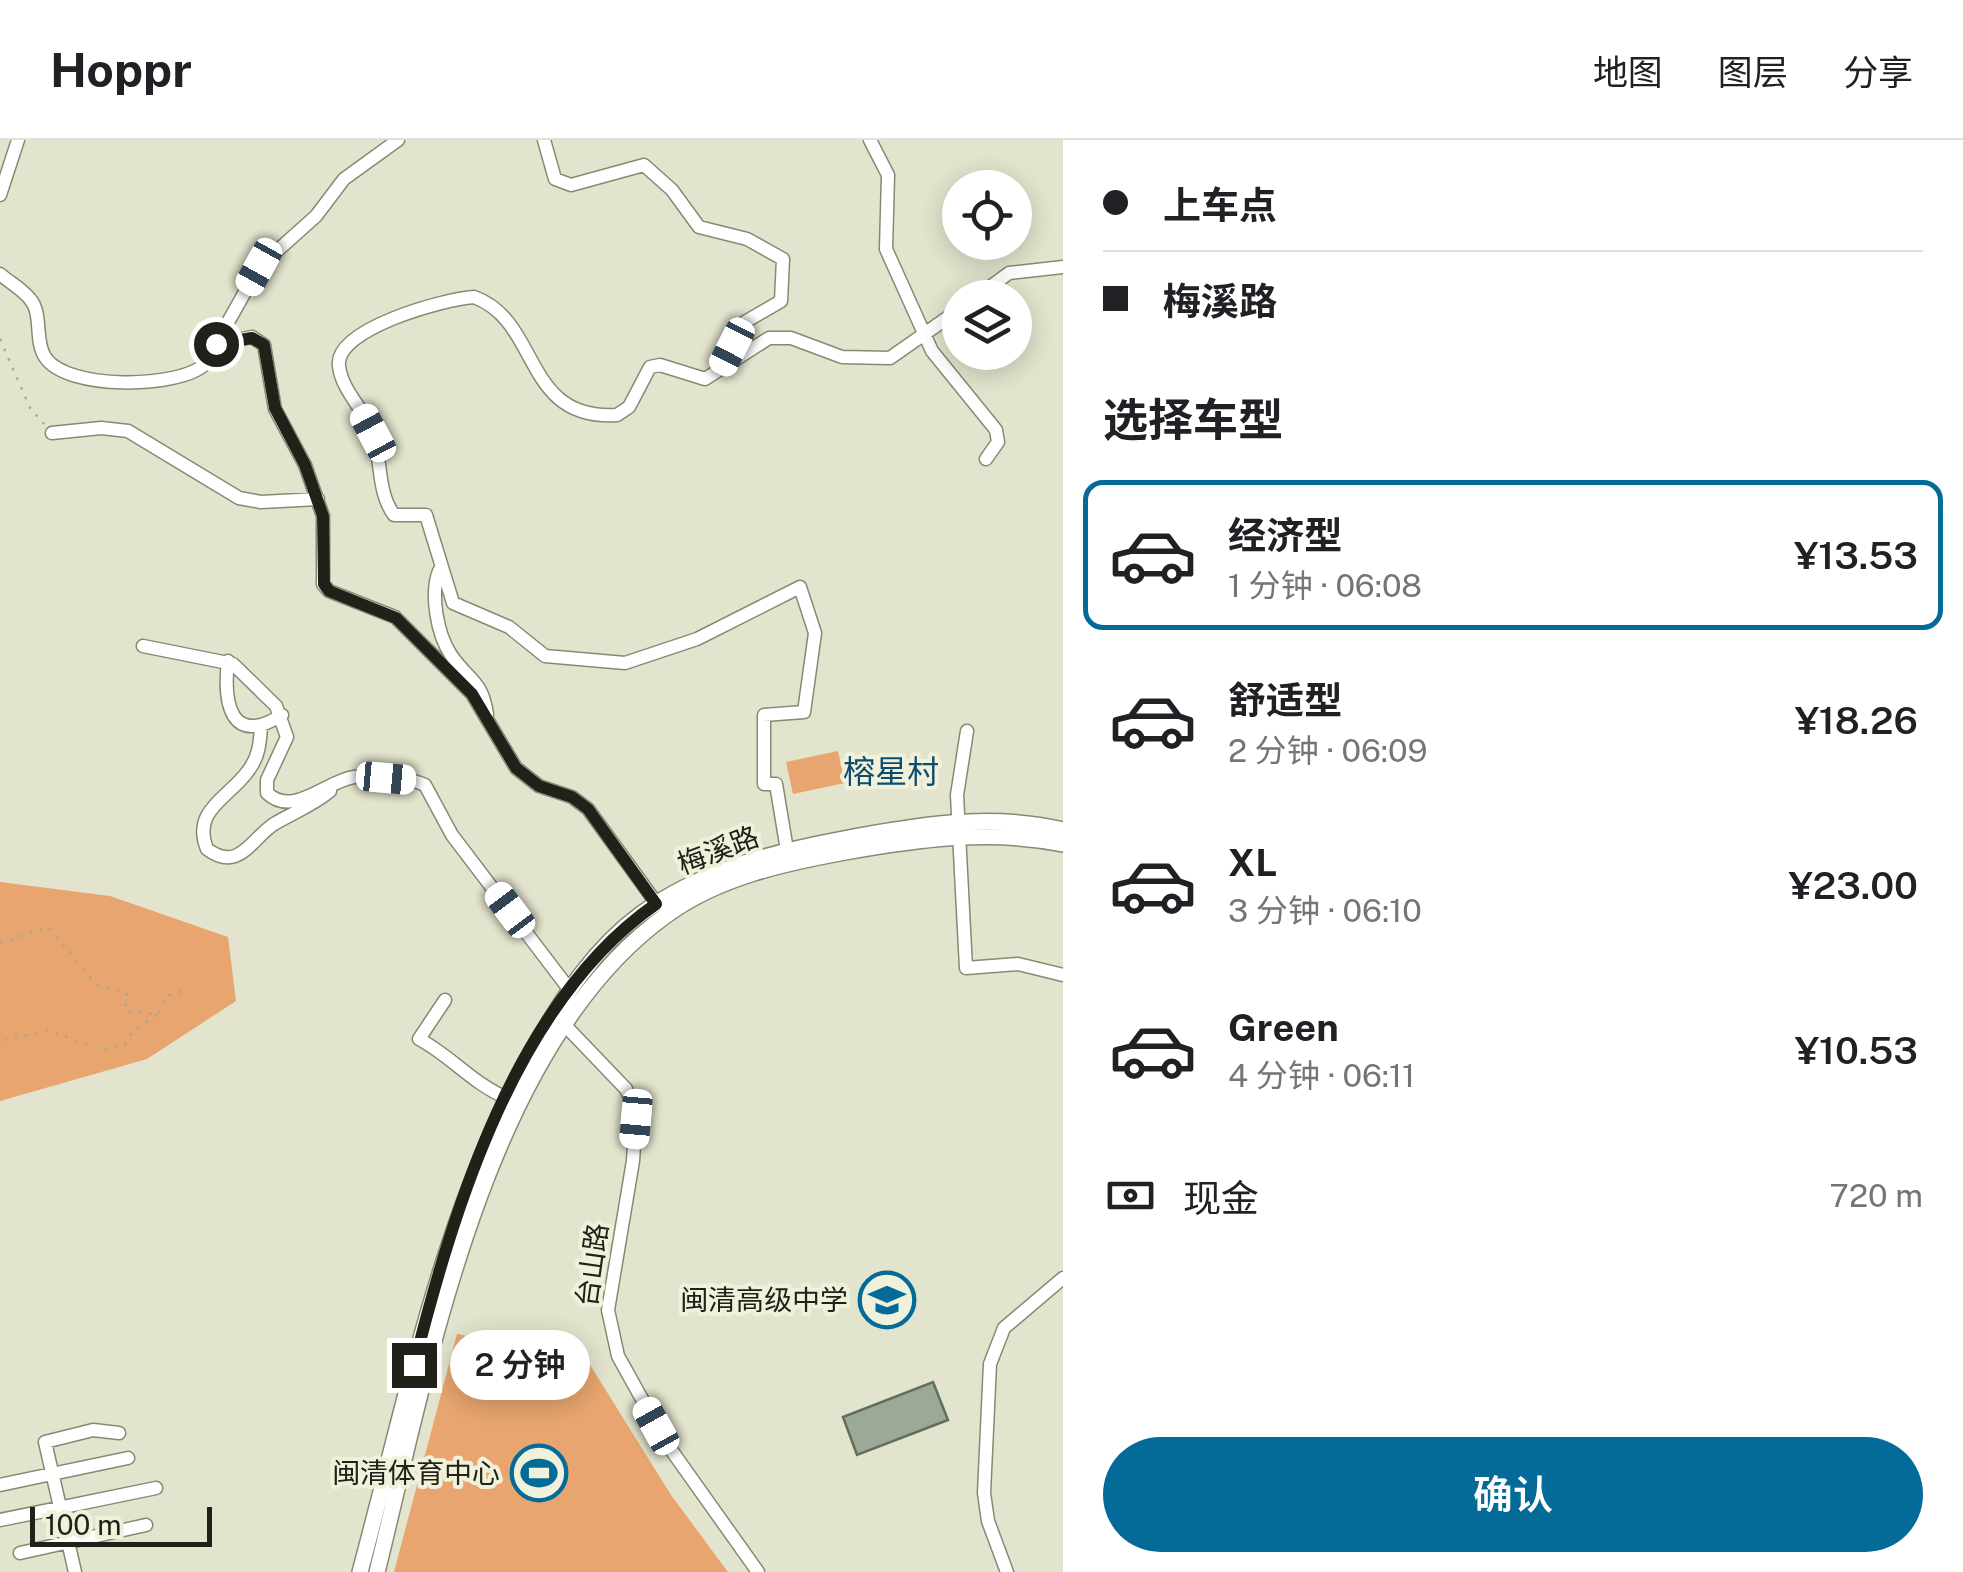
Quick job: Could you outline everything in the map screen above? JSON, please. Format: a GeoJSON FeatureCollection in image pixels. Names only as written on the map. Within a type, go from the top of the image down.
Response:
{"type":"FeatureCollection","features":[{"type":"Feature","properties":{"kind":"main road","name":"梅溪路"},"geometry":{"type":"LineString","coordinates":[[360,1572],[436,1278],[461,1203],[507,1098],[569,990],[604,946],[656,904],[708,876],[788,850],[958,829],[1063,830]]}},
{"type":"Feature","properties":{"kind":"main road","name":"梅溪路"},"geometry":{"type":"LineString","coordinates":[[376,1572],[466,1227],[528,1088],[566,1026],[605,974],[642,934],[670,912],[719,886],[800,861],[958,829],[1063,844]]}},
{"type":"Feature","properties":{"kind":"street"},"geometry":{"type":"LineString","coordinates":[[0,196],[18,140]]}},
{"type":"Feature","properties":{"kind":"street"},"geometry":{"type":"LineString","coordinates":[[0,274],[32,300],[45,357],[53,366],[79,377],[147,384],[191,377],[204,365],[259,267],[316,216],[344,179],[398,140]]}},
{"type":"Feature","properties":{"kind":"street"},"geometry":{"type":"LineString","coordinates":[[544,140],[556,179],[571,185],[644,166],[672,190],[699,227],[747,239],[783,260],[781,301],[745,322],[719,372]]}},
{"type":"Feature","properties":{"kind":"street"},"geometry":{"type":"LineString","coordinates":[[870,140],[888,175],[886,249],[932,351],[996,430],[998,442],[986,460]]}},
{"type":"Feature","properties":{"kind":"street"},"geometry":{"type":"LineString","coordinates":[[1000,280],[1009,273],[1063,267]]}},
{"type":"Feature","properties":{"kind":"street"},"geometry":{"type":"LineString","coordinates":[[788,850],[776,784],[764,784],[764,715],[804,712],[815,634],[800,586],[697,639],[625,663],[545,656],[509,627],[453,603],[426,515],[394,516],[386,504],[373,433],[343,386],[338,360],[344,347],[360,332],[474,297],[510,322],[550,392],[573,408],[601,416],[617,415],[629,407],[650,367],[660,365],[705,379],[769,338],[790,338],[842,357],[890,358],[942,322]]}},
{"type":"Feature","properties":{"kind":"street"},"geometry":{"type":"LineString","coordinates":[[216,344],[252,338],[264,345],[275,408],[318,499],[325,534],[324,584],[329,591],[396,618],[472,694],[516,768],[539,786],[572,797],[588,809],[656,904]]}},
{"type":"Feature","properties":{"kind":"street"},"geometry":{"type":"LineString","coordinates":[[52,433],[101,428],[128,431],[239,498],[261,502],[318,499]]}},
{"type":"Feature","properties":{"kind":"street"},"geometry":{"type":"LineString","coordinates":[[440,568],[434,600],[446,645],[483,690],[488,717]]}},
{"type":"Feature","properties":{"kind":"street"},"geometry":{"type":"LineString","coordinates":[[143,646],[228,661],[282,715],[287,737],[267,780],[270,796],[296,801],[360,776],[425,785],[452,835],[569,990]]}},
{"type":"Feature","properties":{"kind":"street"},"geometry":{"type":"LineString","coordinates":[[228,661],[228,704],[234,718],[244,725],[261,726],[282,715]]}},
{"type":"Feature","properties":{"kind":"street"},"geometry":{"type":"LineString","coordinates":[[261,726],[259,750],[251,768],[212,805],[206,820],[204,842],[214,854],[238,856],[274,824],[303,812],[343,780]]}},
{"type":"Feature","properties":{"kind":"street"},"geometry":{"type":"LineString","coordinates":[[967,731],[957,784],[966,968],[1018,964],[1063,975]]}},
{"type":"Feature","properties":{"kind":"street"},"geometry":{"type":"LineString","coordinates":[[445,1000],[419,1039],[452,1060],[484,1088],[507,1098]]}},
{"type":"Feature","properties":{"kind":"street","name":"台山路"},"geometry":{"type":"LineString","coordinates":[[554,1014],[626,1089],[636,1110],[633,1161],[608,1310],[618,1356],[662,1435],[758,1572]]}},
{"type":"Feature","properties":{"kind":"street"},"geometry":{"type":"LineString","coordinates":[[1008,1572],[988,1521],[984,1493],[990,1364],[1004,1328],[1063,1278]]}},
{"type":"Feature","properties":{"kind":"street"},"geometry":{"type":"LineString","coordinates":[[74,1572],[45,1442],[93,1430],[119,1432]]}},
{"type":"Feature","properties":{"kind":"street"},"geometry":{"type":"LineString","coordinates":[[0,1485],[128,1458]]}},
{"type":"Feature","properties":{"kind":"street"},"geometry":{"type":"LineString","coordinates":[[0,1520],[156,1488]]}},
{"type":"Feature","properties":{"kind":"street"},"geometry":{"type":"LineString","coordinates":[[20,1553],[146,1525]]}},
{"type":"Feature","properties":{"kind":"path"},"geometry":{"type":"LineString","coordinates":[[0,339],[30,408],[52,433]]}},
{"type":"Feature","properties":{"kind":"path"},"geometry":{"type":"LineString","coordinates":[[0,943],[49,927],[96,984],[127,994],[125,1011],[158,1014]]}},
{"type":"Feature","properties":{"kind":"path"},"geometry":{"type":"LineString","coordinates":[[0,1041],[48,1030],[101,1050],[124,1046],[132,1032],[158,1014],[166,996],[189,989]]}},
{"type":"Feature","properties":{"kind":"shaded area"},"geometry":{"type":"Polygon","coordinates":[[[838,751],[845,783],[793,794],[786,762],[838,751]]]}},
{"type":"Feature","properties":{"kind":"shaded area"},"geometry":{"type":"Polygon","coordinates":[[[0,882],[110,896],[228,937],[236,1001],[147,1059],[0,1101],[0,882]]]}},
{"type":"Feature","properties":{"kind":"shaded area","name":"闽清体育中心"},"geometry":{"type":"Polygon","coordinates":[[[457,1334],[587,1360],[671,1495],[728,1572],[394,1572],[457,1334]]]}},
{"type":"Feature","properties":{"kind":"building"},"geometry":{"type":"Polygon","coordinates":[[[933,1382],[948,1420],[857,1455],[843,1417],[933,1382]]]}},
{"type":"Feature","properties":{"kind":"place","name":"闽清高级中学"},"geometry":{"type":"Point","coordinates":[887,1300]}},
{"type":"Feature","properties":{"kind":"place","name":"闽清体育中心"},"geometry":{"type":"Point","coordinates":[539,1473]}},
{"type":"Feature","properties":{"kind":"district","name":"榕星村"},"geometry":{"type":"Point","coordinates":[891,772]}},
{"type":"Feature","properties":{"kind":"route"},"geometry":{"type":"LineString","coordinates":[[216,344],[252,338],[264,345],[275,408],[305,465],[323,516],[321,577],[329,591],[396,618],[472,694],[516,768],[527,779],[572,797],[588,809],[656,904],[614,936],[578,976],[514,1082],[461,1203],[436,1278],[414,1365]]}}]}
